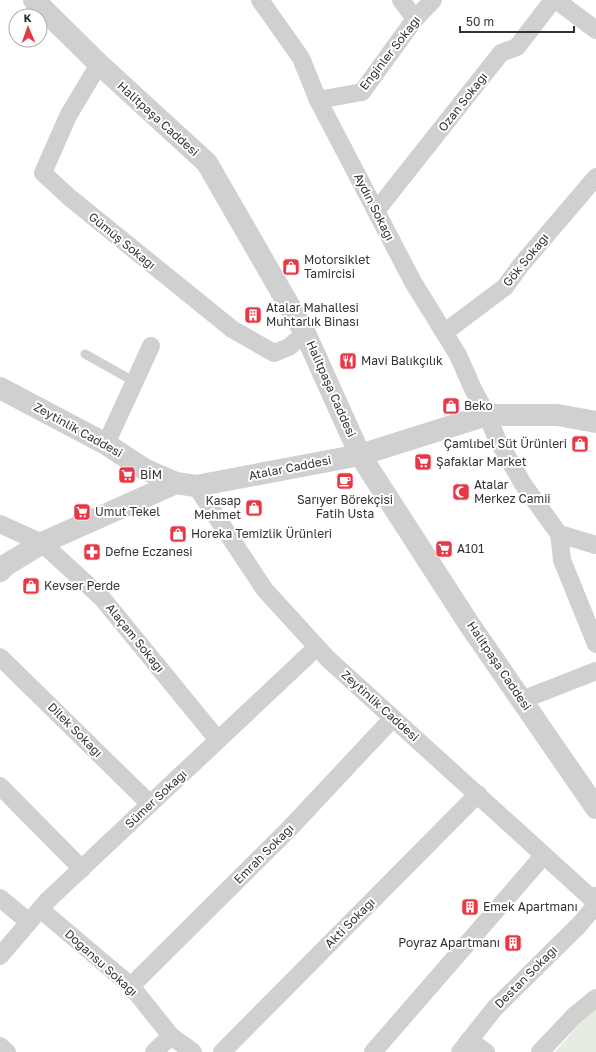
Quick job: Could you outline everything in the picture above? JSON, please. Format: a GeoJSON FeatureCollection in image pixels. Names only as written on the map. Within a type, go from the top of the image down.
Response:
{"type":"FeatureCollection","features":[{"type":"Feature","properties":{"kind":"street","name":"Halitpaşa Caddesi"},"geometry":{"type":"LineString","coordinates":[[34,0],[99,64],[207,163],[305,333],[360,455],[470,624],[596,808]]}},
{"type":"Feature","properties":{"kind":"street","name":"Aydın Sokağı"},"geometry":{"type":"LineString","coordinates":[[260,0],[301,58],[318,100],[413,282],[458,355],[473,389],[488,416],[497,439],[523,484],[559,534]]}},
{"type":"Feature","properties":{"kind":"street"},"geometry":{"type":"LineString","coordinates":[[401,0],[415,19]]}},
{"type":"Feature","properties":{"kind":"street","name":"Enginler Sokağı"},"geometry":{"type":"LineString","coordinates":[[318,100],[362,92],[415,19],[433,0]]}},
{"type":"Feature","properties":{"kind":"street"},"geometry":{"type":"LineString","coordinates":[[560,1],[596,30]]}},
{"type":"Feature","properties":{"kind":"street","name":"Ozan Sokağı"},"geometry":{"type":"LineString","coordinates":[[376,211],[502,53],[517,47],[560,1]]}},
{"type":"Feature","properties":{"kind":"street","name":"Gümüş Sokağı"},"geometry":{"type":"LineString","coordinates":[[99,64],[68,116],[43,173],[69,197],[232,329],[274,353],[289,347],[305,333]]}},
{"type":"Feature","properties":{"kind":"street","name":"Gök Sokağı"},"geometry":{"type":"LineString","coordinates":[[445,332],[505,287],[520,265],[596,177]]}},
{"type":"Feature","properties":{"kind":"street"},"geometry":{"type":"LineString","coordinates":[[106,444],[151,346]]}},
{"type":"Feature","properties":{"kind":"street","name":"Zeytinlik Caddesi"},"geometry":{"type":"LineString","coordinates":[[0,388],[106,444],[144,469],[186,484],[265,590],[328,659],[590,897],[596,896]]}},
{"type":"Feature","properties":{"kind":"street","name":"Atalar Caddesi"},"geometry":{"type":"LineString","coordinates":[[0,571],[6,565],[42,543],[186,484],[360,455],[488,416],[557,415],[596,422]]}},
{"type":"Feature","properties":{"kind":"street","name":"Alaçam Sokağı"},"geometry":{"type":"LineString","coordinates":[[0,524],[42,543],[102,598],[218,740]]}},
{"type":"Feature","properties":{"kind":"street"},"geometry":{"type":"LineString","coordinates":[[596,545],[559,534],[562,560],[596,644]]}},
{"type":"Feature","properties":{"kind":"street","name":"Sümer Sokağı"},"geometry":{"type":"LineString","coordinates":[[0,956],[47,901],[317,647]]}},
{"type":"Feature","properties":{"kind":"street","name":"Dilek Sokağı"},"geometry":{"type":"LineString","coordinates":[[0,656],[150,804]]}},
{"type":"Feature","properties":{"kind":"street"},"geometry":{"type":"LineString","coordinates":[[522,700],[596,671]]}},
{"type":"Feature","properties":{"kind":"street","name":"Emrah Sokağı"},"geometry":{"type":"LineString","coordinates":[[131,986],[289,829],[393,718]]}},
{"type":"Feature","properties":{"kind":"street"},"geometry":{"type":"LineString","coordinates":[[0,786],[82,869]]}},
{"type":"Feature","properties":{"kind":"street","name":"Akti Sokağı"},"geometry":{"type":"LineString","coordinates":[[222,1052],[478,794]]}},
{"type":"Feature","properties":{"kind":"street"},"geometry":{"type":"LineString","coordinates":[[373,1052],[544,855]]}},
{"type":"Feature","properties":{"kind":"street","name":"Doğansu Sokağı"},"geometry":{"type":"LineString","coordinates":[[0,898],[35,916],[131,986],[171,1036],[193,1052]]}},
{"type":"Feature","properties":{"kind":"street","name":"Destan Sokağı"},"geometry":{"type":"LineString","coordinates":[[464,1046],[494,1009],[579,925],[596,905]]}},
{"type":"Feature","properties":{"kind":"street"},"geometry":{"type":"LineString","coordinates":[[540,1052],[575,1015],[596,998]]}},
{"type":"Feature","properties":{"kind":"street"},"geometry":{"type":"LineString","coordinates":[[154,1052],[171,1036]]}},
{"type":"Feature","properties":{"kind":"street"},"geometry":{"type":"LineString","coordinates":[[0,1046],[6,1052]]}},
{"type":"Feature","properties":{"kind":"street"},"geometry":{"type":"LineString","coordinates":[[464,1046],[486,1052]]}},
{"type":"Feature","properties":{"kind":"lane"},"geometry":{"type":"LineString","coordinates":[[85,354],[135,382]]}},
{"type":"Feature","properties":{"kind":"shaded area"},"geometry":{"type":"Polygon","coordinates":[[[596,1009],[596,1052],[555,1052],[581,1022],[596,1009]]]}},
{"type":"Feature","properties":{"kind":"place","name":"Motorsiklet Tamircisi"},"geometry":{"type":"Point","coordinates":[291,267]}},
{"type":"Feature","properties":{"kind":"place","name":"Atalar Mahallesi Muhtarlık Binası"},"geometry":{"type":"Point","coordinates":[253,315]}},
{"type":"Feature","properties":{"kind":"place","name":"Mavi Balıkçılık"},"geometry":{"type":"Point","coordinates":[348,361]}},
{"type":"Feature","properties":{"kind":"place","name":"Beko"},"geometry":{"type":"Point","coordinates":[451,406]}},
{"type":"Feature","properties":{"kind":"place","name":"Çamlıbel Süt Ürünleri"},"geometry":{"type":"Point","coordinates":[580,444]}},
{"type":"Feature","properties":{"kind":"place","name":"Şafaklar Market"},"geometry":{"type":"Point","coordinates":[423,462]}},
{"type":"Feature","properties":{"kind":"place","name":"BİM"},"geometry":{"type":"Point","coordinates":[127,475]}},
{"type":"Feature","properties":{"kind":"place","name":"Sarıyer Börekçisi Fatih Usta"},"geometry":{"type":"Point","coordinates":[345,481]}},
{"type":"Feature","properties":{"kind":"place","name":"Atalar Merkez Camii"},"geometry":{"type":"Point","coordinates":[461,492]}},
{"type":"Feature","properties":{"kind":"place","name":"Kasap Mehmet"},"geometry":{"type":"Point","coordinates":[254,508]}},
{"type":"Feature","properties":{"kind":"place","name":"Umut Tekel"},"geometry":{"type":"Point","coordinates":[82,512]}},
{"type":"Feature","properties":{"kind":"place","name":"Horeka Temizlik Ürünleri"},"geometry":{"type":"Point","coordinates":[178,534]}},
{"type":"Feature","properties":{"kind":"place","name":"A101"},"geometry":{"type":"Point","coordinates":[444,549]}},
{"type":"Feature","properties":{"kind":"place","name":"Defne Eczanesi"},"geometry":{"type":"Point","coordinates":[92,552]}},
{"type":"Feature","properties":{"kind":"place","name":"Kevser Perde"},"geometry":{"type":"Point","coordinates":[31,586]}},
{"type":"Feature","properties":{"kind":"place","name":"Emek Apartmanı"},"geometry":{"type":"Point","coordinates":[470,907]}},
{"type":"Feature","properties":{"kind":"place","name":"Poyraz Apartmanı"},"geometry":{"type":"Point","coordinates":[513,943]}}]}
